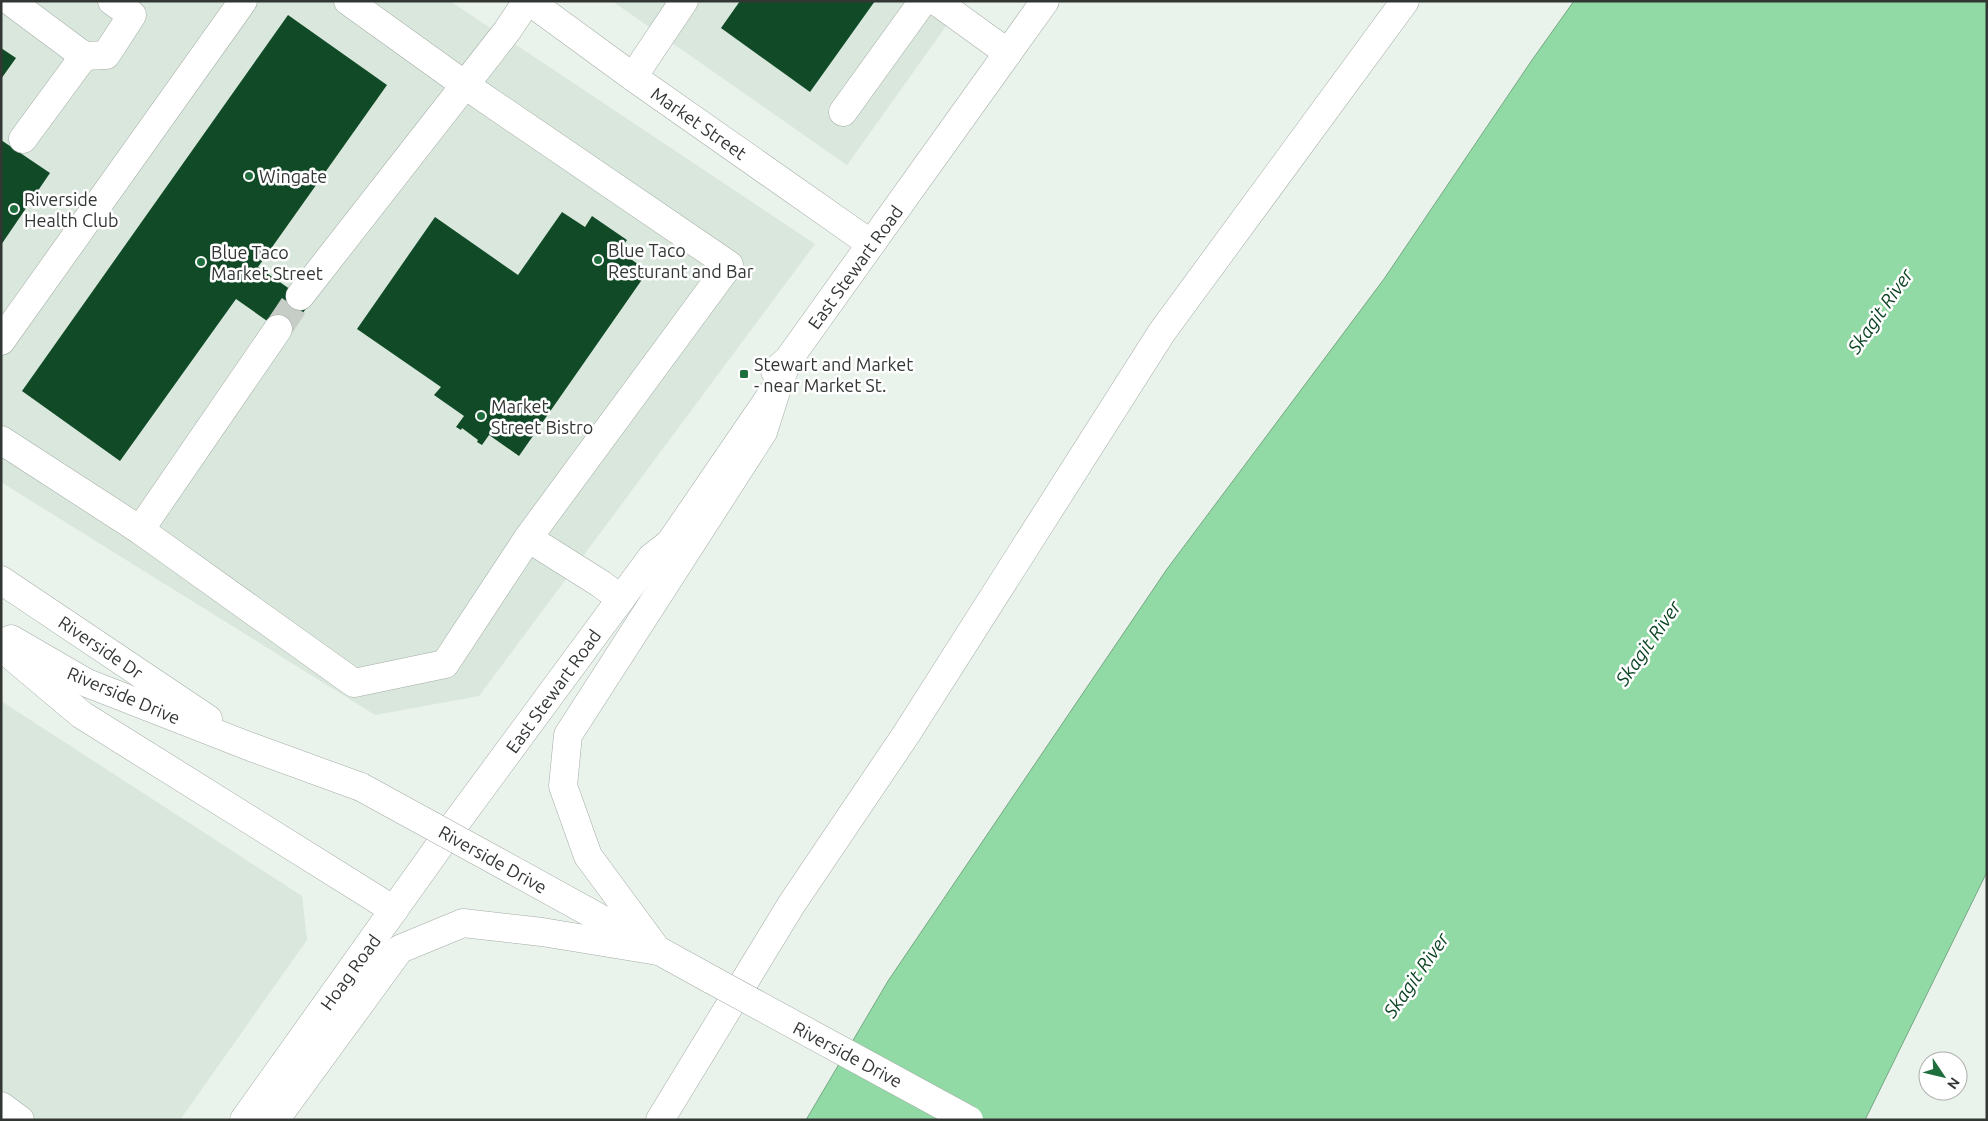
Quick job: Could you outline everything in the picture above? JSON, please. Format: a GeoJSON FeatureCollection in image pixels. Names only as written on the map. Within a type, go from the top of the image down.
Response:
{"type":"FeatureCollection","features":[{"type":"Feature","properties":{"kind":"main road"},"geometry":{"type":"LineString","coordinates":[[10,1],[84,56],[106,55],[132,15],[112,1]]}},
{"type":"Feature","properties":{"kind":"main road"},"geometry":{"type":"LineString","coordinates":[[1,341],[243,1]]}},
{"type":"Feature","properties":{"kind":"main road"},"geometry":{"type":"LineString","coordinates":[[1,440],[140,530],[354,683],[445,664],[528,538],[729,265],[465,85],[348,1]]}},
{"type":"Feature","properties":{"kind":"main road"},"geometry":{"type":"LineString","coordinates":[[300,296],[507,31],[528,1]]}},
{"type":"Feature","properties":{"kind":"main road","name":"Market Street"},"geometry":{"type":"LineString","coordinates":[[528,1],[871,244]]}},
{"type":"Feature","properties":{"kind":"main road"},"geometry":{"type":"LineString","coordinates":[[633,77],[684,1]]}},
{"type":"Feature","properties":{"kind":"main road"},"geometry":{"type":"LineString","coordinates":[[843,112],[923,1]]}},
{"type":"Feature","properties":{"kind":"main road"},"geometry":{"type":"LineString","coordinates":[[936,1],[1008,54]]}},
{"type":"Feature","properties":{"kind":"main road","name":"East Stewart Road"},"geometry":{"type":"LineString","coordinates":[[651,558],[658,536],[765,380],[788,360],[1045,1]]}},
{"type":"Feature","properties":{"kind":"main road"},"geometry":{"type":"LineString","coordinates":[[660,1120],[791,905],[907,733],[1162,332],[1405,1]]}},
{"type":"Feature","properties":{"kind":"main road"},"geometry":{"type":"LineString","coordinates":[[23,139],[84,56]]}},
{"type":"Feature","properties":{"kind":"main road"},"geometry":{"type":"LineString","coordinates":[[140,530],[278,328]]}},
{"type":"Feature","properties":{"kind":"main road"},"geometry":{"type":"LineString","coordinates":[[658,951],[588,856],[563,786],[568,736],[763,432],[788,360]]}},
{"type":"Feature","properties":{"kind":"main road","name":"East Stewart Road"},"geometry":{"type":"LineString","coordinates":[[455,824],[651,558],[670,543],[778,385]]}},
{"type":"Feature","properties":{"kind":"main road"},"geometry":{"type":"LineString","coordinates":[[528,538],[601,584],[621,599]]}},
{"type":"Feature","properties":{"kind":"main road","name":"Riverside Dr"},"geometry":{"type":"LineString","coordinates":[[1,580],[250,747]]}},
{"type":"Feature","properties":{"kind":"main road","name":"Riverside Drive"},"geometry":{"type":"LineString","coordinates":[[1,633],[87,683],[250,747],[361,787],[970,1120]]}},
{"type":"Feature","properties":{"kind":"main road"},"geometry":{"type":"LineString","coordinates":[[1,647],[82,715],[394,910]]}},
{"type":"Feature","properties":{"kind":"main road","name":"Hoag Road"},"geometry":{"type":"LineString","coordinates":[[244,1120],[455,824]]}},
{"type":"Feature","properties":{"kind":"main road"},"geometry":{"type":"LineString","coordinates":[[275,1120],[400,949],[463,923],[542,932],[658,951]]}},
{"type":"Feature","properties":{"kind":"main road"},"geometry":{"type":"LineString","coordinates":[[1,1106],[20,1120]]}},
{"type":"Feature","properties":{"kind":"shaded area"},"geometry":{"type":"Polygon","coordinates":[[[1,1],[450,1],[815,244],[479,696],[375,715],[1,482],[1,1]]]}},
{"type":"Feature","properties":{"kind":"shaded area"},"geometry":{"type":"Polygon","coordinates":[[[612,1],[964,1],[847,165],[612,1]]]}},
{"type":"Feature","properties":{"kind":"shaded area"},"geometry":{"type":"Polygon","coordinates":[[[1,701],[302,896],[307,940],[180,1120],[1,1120],[1,701]]]}},
{"type":"Feature","properties":{"kind":"water","name":"Skagit River"},"geometry":{"type":"Polygon","coordinates":[[[1574,1],[1987,1],[1987,872],[1865,1120],[806,1120],[888,981],[1167,569],[1384,279],[1574,1]]]}},
{"type":"Feature","properties":{"kind":"building"},"geometry":{"type":"Polygon","coordinates":[[[740,1],[875,1],[810,92],[721,28],[740,1]]]}},
{"type":"Feature","properties":{"kind":"building","name":"Wingate"},"geometry":{"type":"Polygon","coordinates":[[[288,15],[387,85],[258,267],[310,303],[287,335],[236,299],[120,461],[22,391],[288,15]]]}},
{"type":"Feature","properties":{"kind":"building"},"geometry":{"type":"Polygon","coordinates":[[[1,48],[16,58],[1,79],[1,48]]]}},
{"type":"Feature","properties":{"kind":"building","name":"Riverside Health Club"},"geometry":{"type":"Polygon","coordinates":[[[1,140],[50,173],[1,245],[1,140]]]}},
{"type":"Feature","properties":{"kind":"building"},"geometry":{"type":"Polygon","coordinates":[[[562,212],[585,227],[592,216],[627,240],[619,251],[648,271],[519,456],[489,435],[482,445],[462,428],[461,430],[456,427],[464,416],[434,395],[441,387],[357,329],[435,217],[518,275],[562,212]]]}},
{"type":"Feature","properties":{"kind":"tunnel"},"geometry":{"type":"LineString","coordinates":[[278,329],[300,296]]}},
{"type":"Feature","properties":{"kind":"place","name":"Wingate"},"geometry":{"type":"Point","coordinates":[249,176]}},
{"type":"Feature","properties":{"kind":"place","name":"Riverside Health Club"},"geometry":{"type":"Point","coordinates":[14,209]}},
{"type":"Feature","properties":{"kind":"place","name":"Blue Taco Resturant and Bar"},"geometry":{"type":"Point","coordinates":[598,260]}},
{"type":"Feature","properties":{"kind":"place","name":"Blue Taco Market Street"},"geometry":{"type":"Point","coordinates":[201,262]}},
{"type":"Feature","properties":{"kind":"place","name":"Stewart and Market - near Market St."},"geometry":{"type":"Point","coordinates":[744,374]}},
{"type":"Feature","properties":{"kind":"place","name":"Market Street Bistro"},"geometry":{"type":"Point","coordinates":[481,416]}}]}
